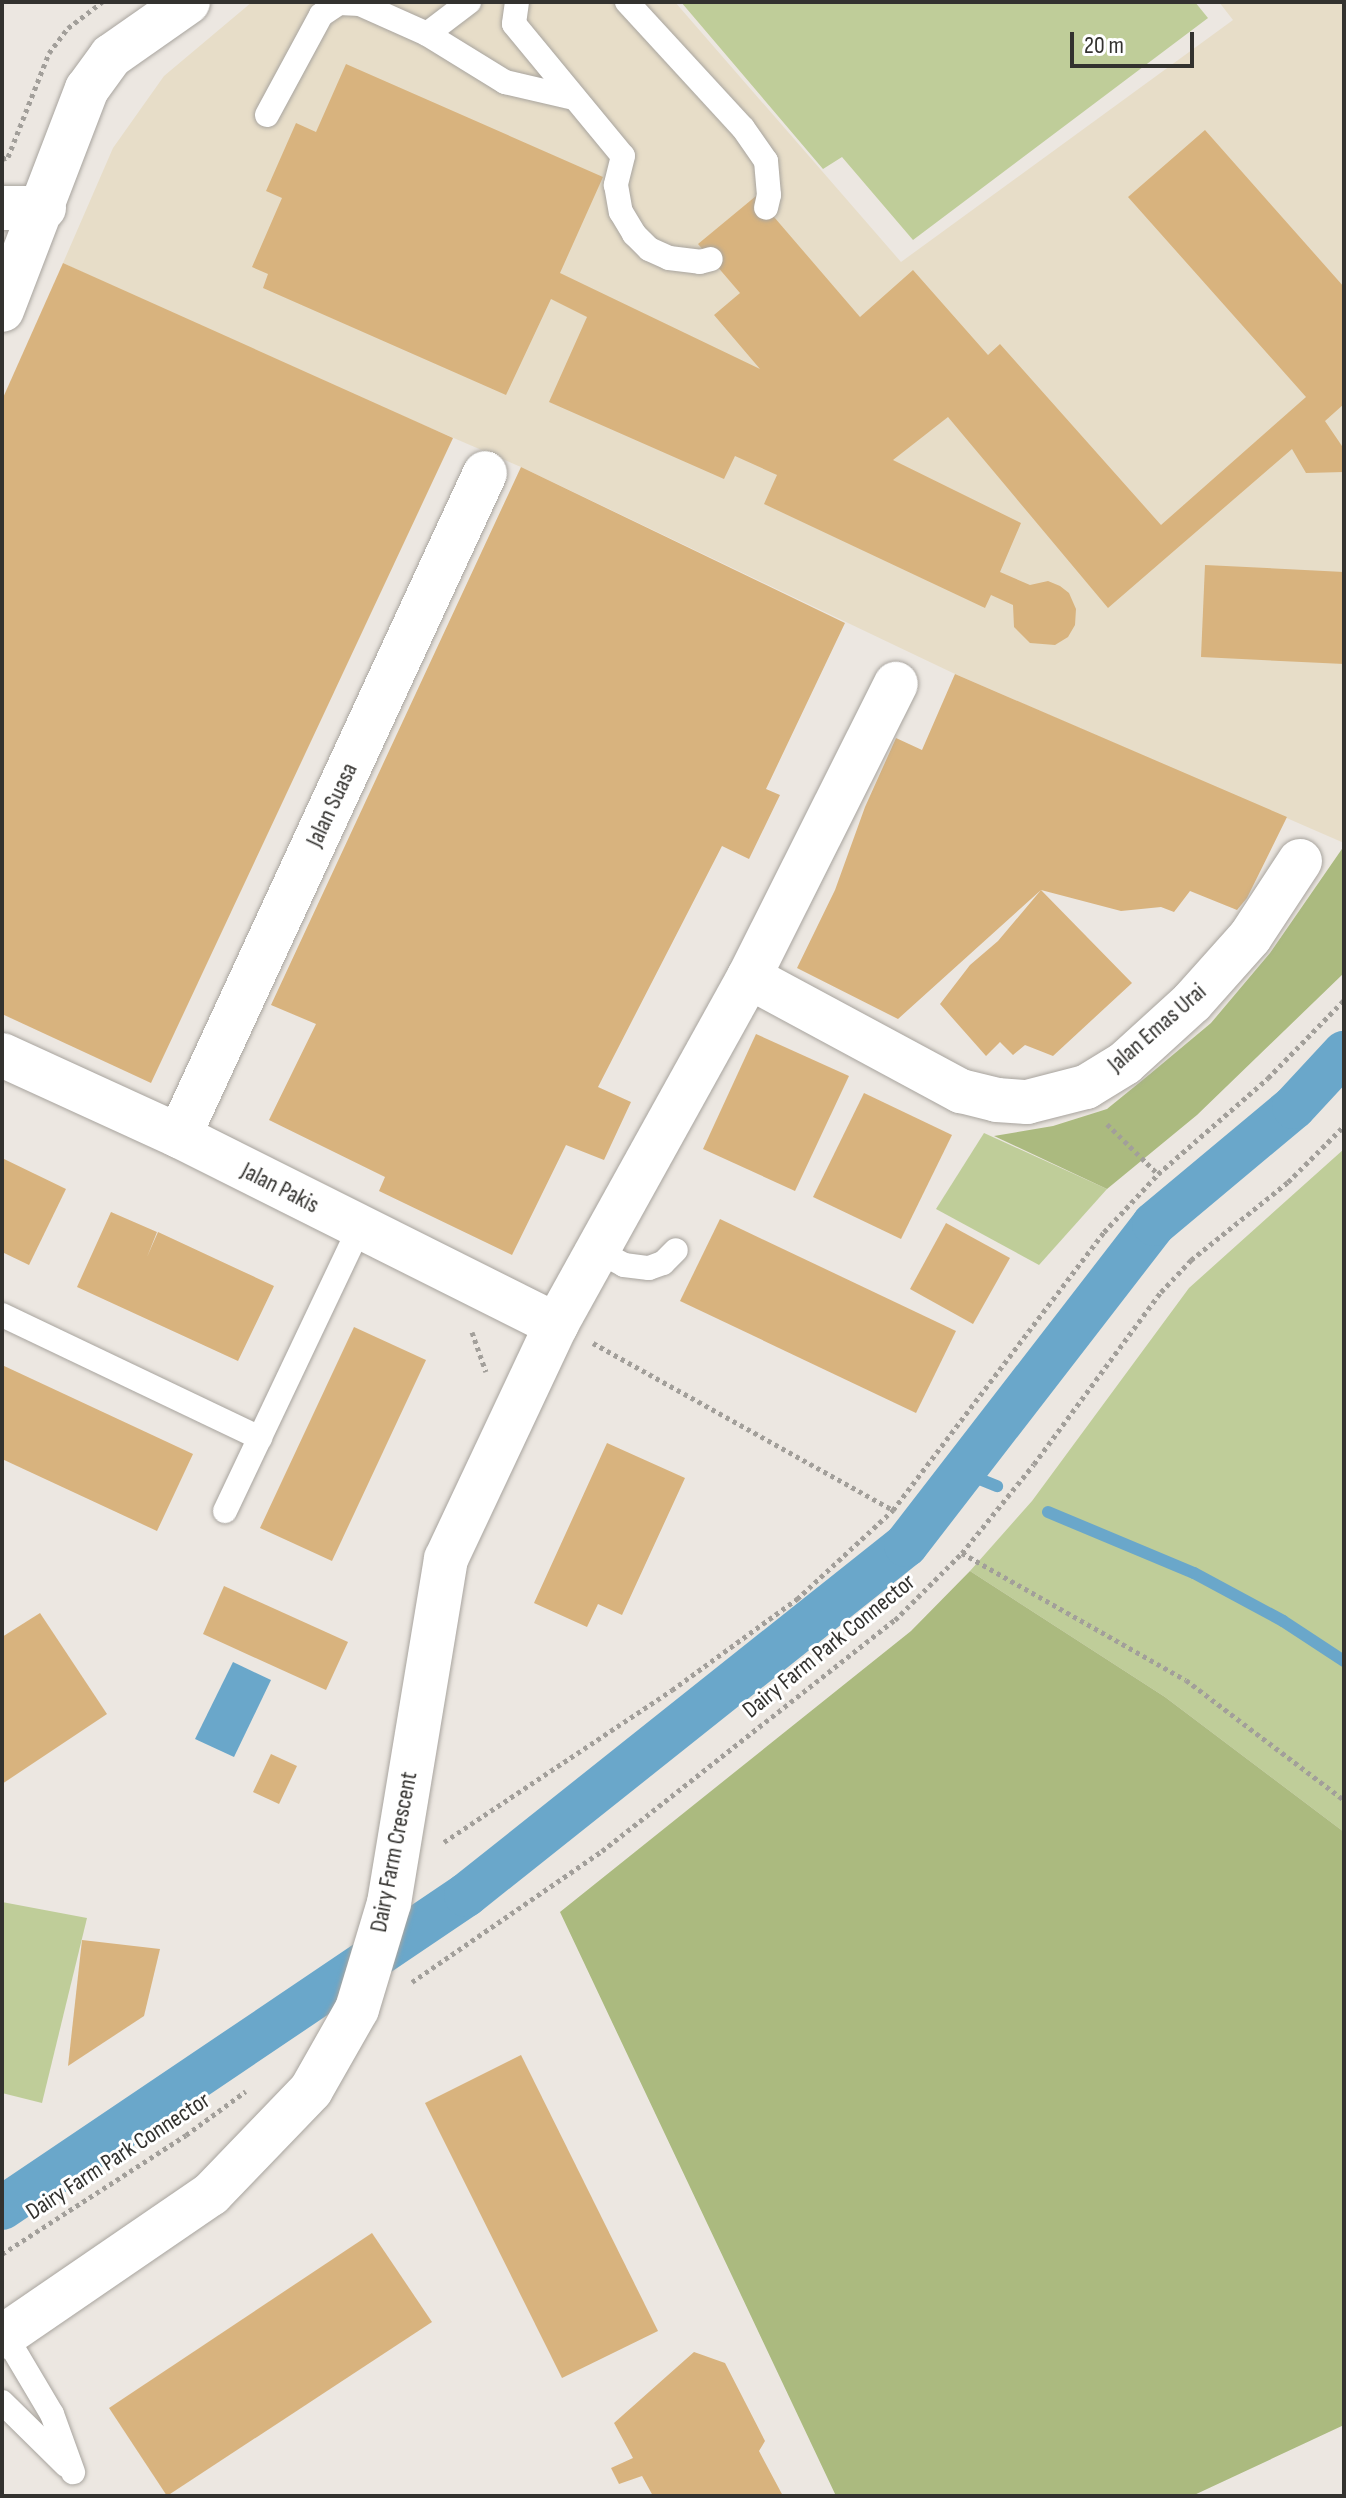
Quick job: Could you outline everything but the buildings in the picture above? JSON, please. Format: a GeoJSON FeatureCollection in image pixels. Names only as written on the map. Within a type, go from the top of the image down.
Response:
{"type":"FeatureCollection","features":[{"type":"Feature","properties":{"kind":"street"},"geometry":{"type":"LineString","coordinates":[[2,310],[23,208],[87,89],[111,56],[188,2]]}},
{"type":"Feature","properties":{"kind":"street","name":"Jalan Suasa"},"geometry":{"type":"LineString","coordinates":[[179,1136],[485,473]]}},
{"type":"Feature","properties":{"kind":"street"},"geometry":{"type":"LineString","coordinates":[[573,1333],[598,1251],[749,977],[896,684]]}},
{"type":"Feature","properties":{"kind":"street","name":"Jalan Emas Urai"},"geometry":{"type":"LineString","coordinates":[[749,977],[961,1091],[997,1100],[1027,1102],[1086,1087],[1125,1063],[1202,992],[1250,937],[1300,861]]}},
{"type":"Feature","properties":{"kind":"street","name":"Jalan Pakis"},"geometry":{"type":"LineString","coordinates":[[2,1055],[179,1136],[359,1229],[573,1333]]}},
{"type":"Feature","properties":{"kind":"street","name":"Dairy Farm Crescent"},"geometry":{"type":"LineString","coordinates":[[4,2336],[211,2194],[311,2090],[357,2009],[389,1903],[446,1559],[573,1333]]}},
{"type":"Feature","properties":{"kind":"lane"},"geometry":{"type":"LineString","coordinates":[[427,34],[469,2]]}},
{"type":"Feature","properties":{"kind":"lane"},"geometry":{"type":"LineString","coordinates":[[517,2],[514,24],[623,156],[616,185],[621,212],[634,234],[649,249],[669,258],[700,262],[711,259]]}},
{"type":"Feature","properties":{"kind":"lane"},"geometry":{"type":"LineString","coordinates":[[627,2],[743,128],[766,161],[769,195],[766,208]]}},
{"type":"Feature","properties":{"kind":"lane"},"geometry":{"type":"LineString","coordinates":[[267,115],[321,15],[339,3],[360,4],[427,34],[505,82],[574,98]]}},
{"type":"Feature","properties":{"kind":"lane"},"geometry":{"type":"LineString","coordinates":[[225,1511],[359,1229]]}},
{"type":"Feature","properties":{"kind":"lane"},"geometry":{"type":"LineString","coordinates":[[598,1251],[624,1265],[649,1268],[663,1263],[676,1250]]}},
{"type":"Feature","properties":{"kind":"lane"},"geometry":{"type":"LineString","coordinates":[[2,1315],[260,1438]]}},
{"type":"Feature","properties":{"kind":"lane"},"geometry":{"type":"LineString","coordinates":[[2,2402],[73,2472],[52,2414],[4,2336]]}},
{"type":"Feature","properties":{"kind":"path"},"geometry":{"type":"LineString","coordinates":[[432,1850],[672,1690],[797,1599],[893,1510],[1104,1232],[1158,1174],[1268,1078],[1344,1000]]}},
{"type":"Feature","properties":{"kind":"path"},"geometry":{"type":"LineString","coordinates":[[1097,1113],[1158,1174]]}},
{"type":"Feature","properties":{"kind":"path","name":"Dairy Farm Park Connector"},"geometry":{"type":"LineString","coordinates":[[404,1988],[602,1851],[895,1620],[962,1553],[1034,1464],[1161,1292],[1191,1260],[1288,1182],[1344,1126]]}},
{"type":"Feature","properties":{"kind":"path"},"geometry":{"type":"LineString","coordinates":[[573,1333],[893,1510]]}},
{"type":"Feature","properties":{"kind":"path"},"geometry":{"type":"LineString","coordinates":[[962,1553],[1186,1680],[1344,1800]]}},
{"type":"Feature","properties":{"kind":"path","name":"Dairy Farm Park Connector"},"geometry":{"type":"LineString","coordinates":[[2,2254],[186,2135],[252,2087]]}},
{"type":"Feature","properties":{"kind":"shaded area"},"geometry":{"type":"Polygon","coordinates":[[[252,2],[675,2],[901,262],[1233,20],[1219,2],[1344,2],[1344,843],[955,674],[521,467],[247,349],[63,263],[113,148],[164,76],[252,2]]]}},
{"type":"Feature","properties":{"kind":"green space"},"geometry":{"type":"Polygon","coordinates":[[[681,2],[1195,2],[1208,18],[913,240],[842,157],[823,169],[681,2]]]}},
{"type":"Feature","properties":{"kind":"green space"},"geometry":{"type":"Polygon","coordinates":[[[1344,846],[1344,973],[1197,1115],[1107,1189],[994,1136],[1053,1126],[1107,1109],[1150,1074],[1211,1023],[1270,953],[1344,846]]]}},
{"type":"Feature","properties":{"kind":"green space"},"geometry":{"type":"Polygon","coordinates":[[[984,1133],[1107,1189],[1039,1265],[936,1209],[984,1133]]]}},
{"type":"Feature","properties":{"kind":"green space"},"geometry":{"type":"Polygon","coordinates":[[[1344,1149],[1344,1832],[1165,1697],[970,1571],[1032,1501],[1189,1288],[1344,1149]]]}},
{"type":"Feature","properties":{"kind":"green space"},"geometry":{"type":"Polygon","coordinates":[[[970,1571],[1165,1697],[1344,1832],[1344,2425],[1192,2496],[836,2496],[560,1912],[911,1631],[970,1571]]]}},
{"type":"Feature","properties":{"kind":"green space"},"geometry":{"type":"Polygon","coordinates":[[[2,1902],[87,1918],[42,2103],[2,2093],[2,1902]]]}},
{"type":"Feature","properties":{"kind":"water"},"geometry":{"type":"Polygon","coordinates":[[[233,1662],[271,1680],[234,1757],[195,1739],[233,1662]]]}},
{"type":"Feature","properties":{"kind":"waterway"},"geometry":{"type":"LineString","coordinates":[[2,2208],[466,1895],[906,1545],[1154,1224],[1294,1107],[1344,1053]]}},
{"type":"Feature","properties":{"kind":"waterway"},"geometry":{"type":"LineString","coordinates":[[962,1472],[997,1486]]}},
{"type":"Feature","properties":{"kind":"waterway"},"geometry":{"type":"LineString","coordinates":[[1048,1512],[1194,1573],[1283,1621],[1344,1661]]}}]}
